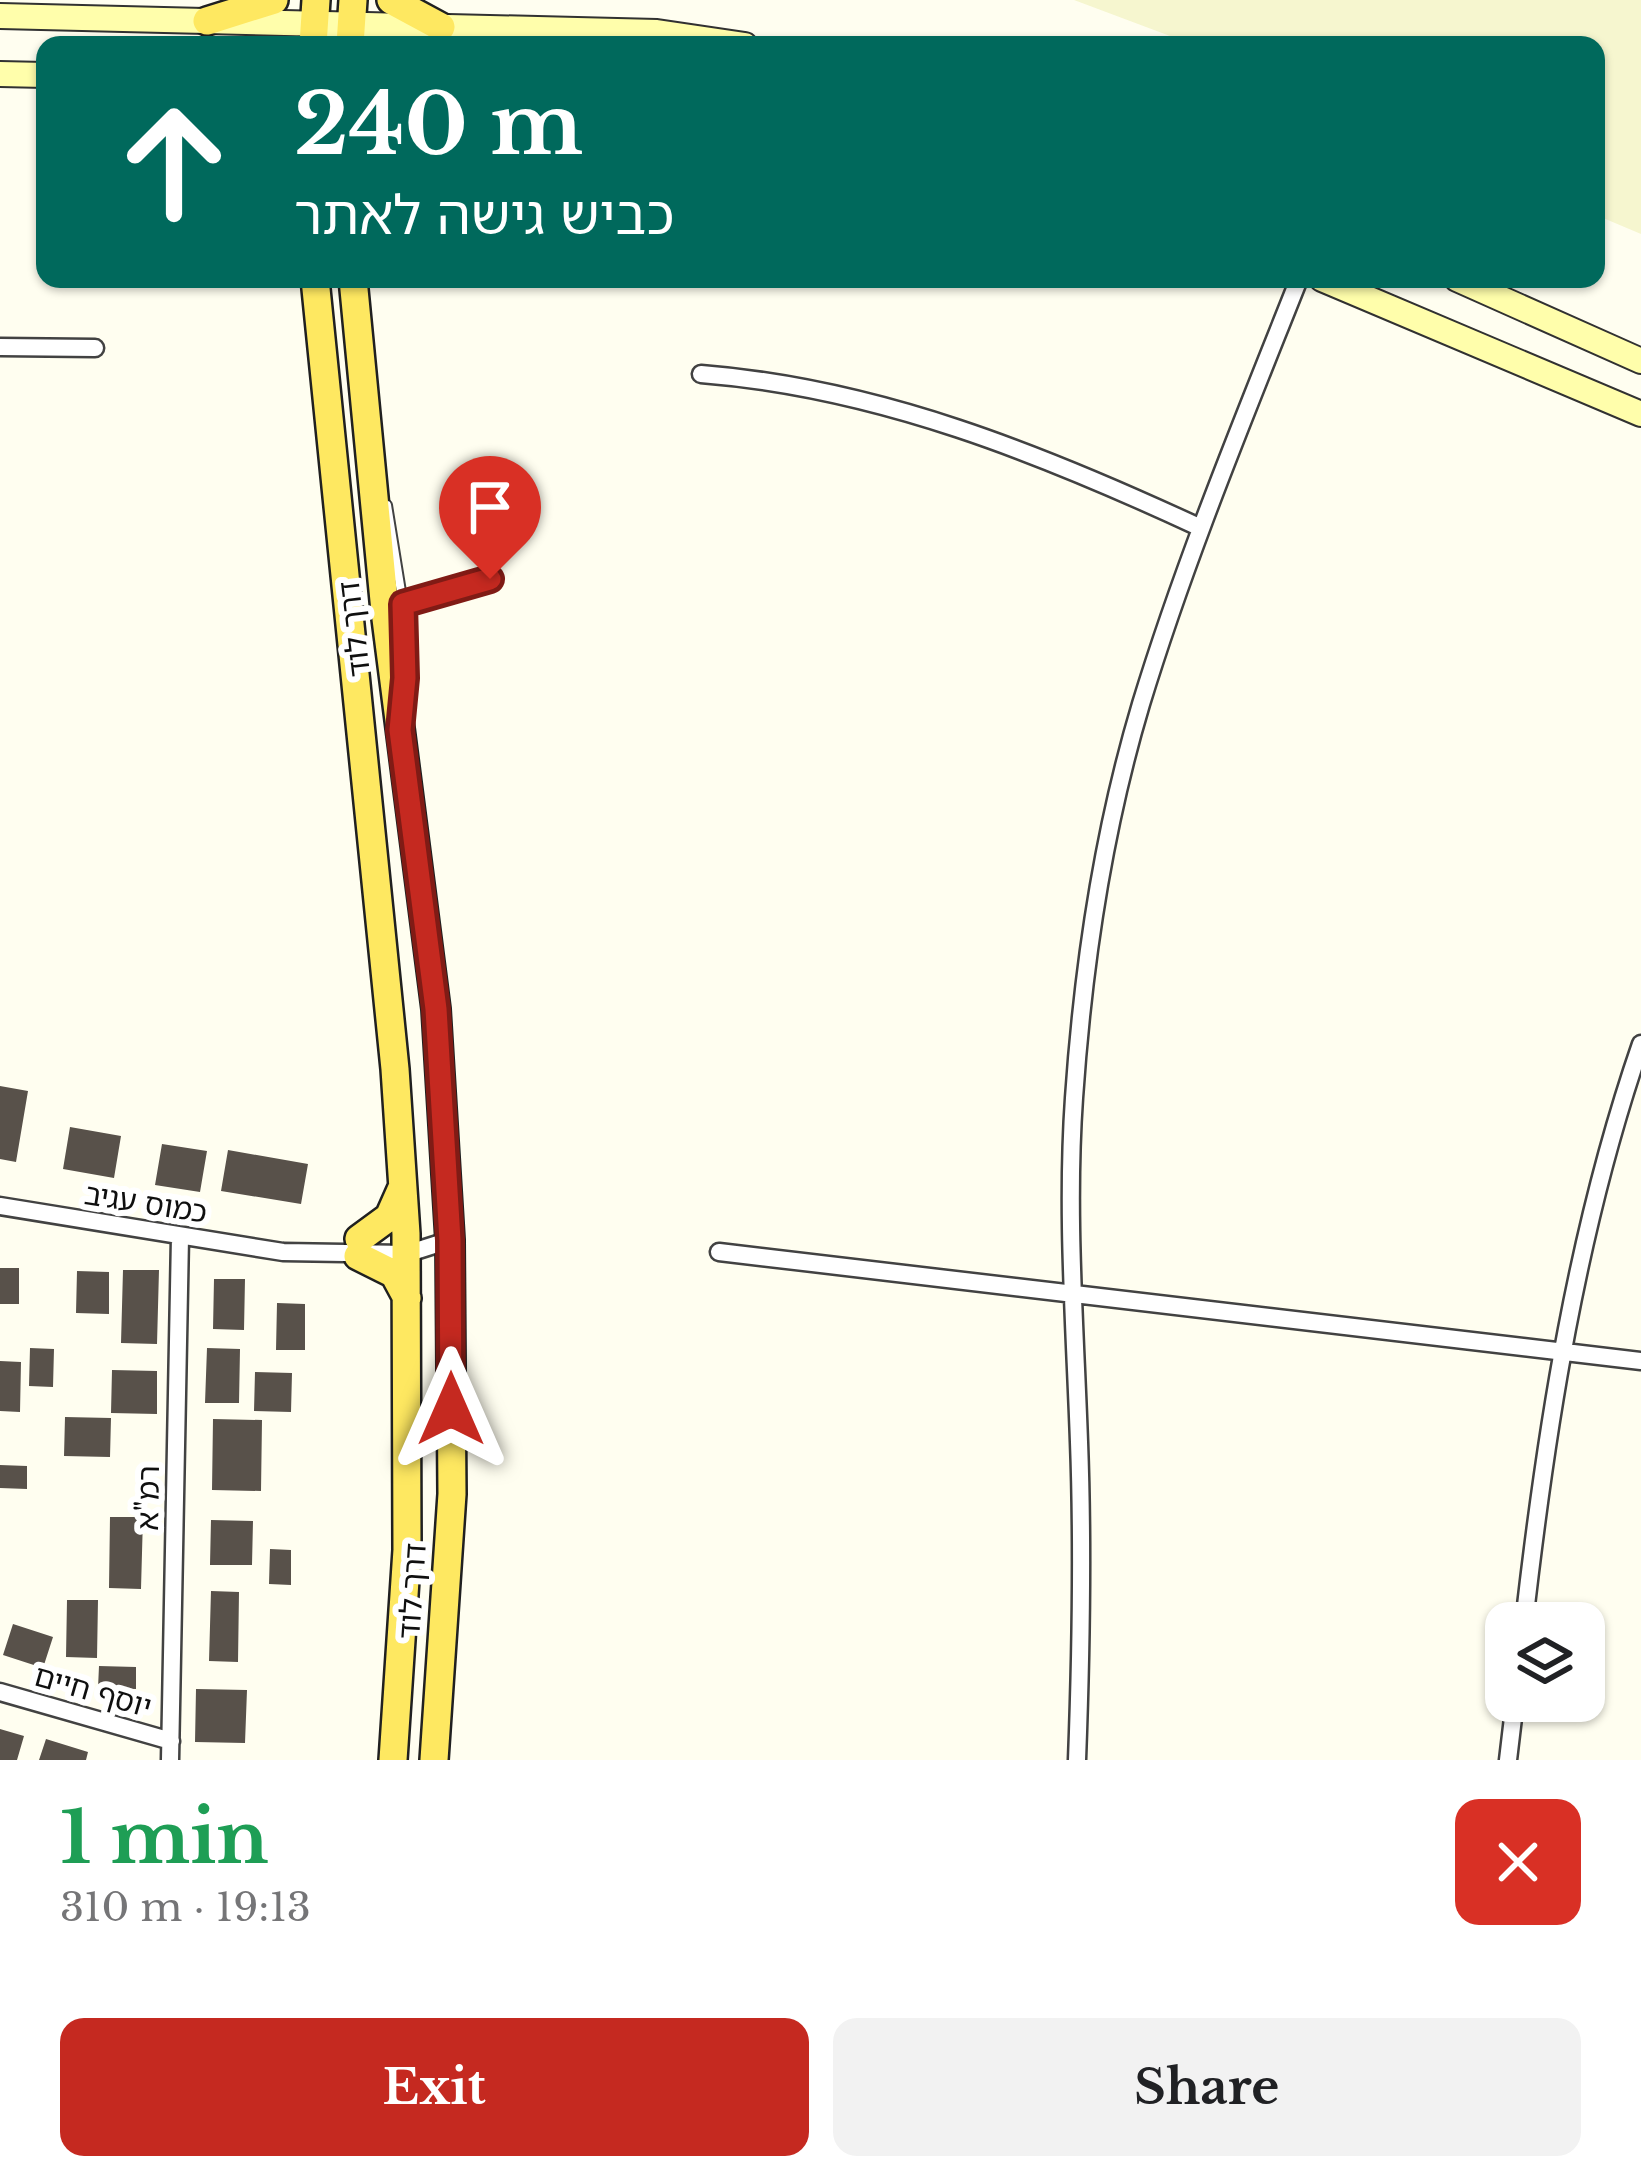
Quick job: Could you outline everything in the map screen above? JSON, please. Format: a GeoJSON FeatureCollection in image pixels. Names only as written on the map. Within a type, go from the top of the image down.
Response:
{"type":"FeatureCollection","features":[{"type":"Feature","properties":{"kind":"main road"},"geometry":{"type":"LineString","coordinates":[[207,21],[274,0]]}},
{"type":"Feature","properties":{"kind":"main road"},"geometry":{"type":"LineString","coordinates":[[391,0],[442,27]]}},
{"type":"Feature","properties":{"kind":"main road"},"geometry":{"type":"LineString","coordinates":[[0,16],[685,36]]}},
{"type":"Feature","properties":{"kind":"main road"},"geometry":{"type":"LineString","coordinates":[[0,74],[36,75]]}},
{"type":"Feature","properties":{"kind":"main road","name":"דרך לוד"},"geometry":{"type":"LineString","coordinates":[[317,288],[395,1069],[406,1244],[406,1550],[393,1760]]}},
{"type":"Feature","properties":{"kind":"main road","name":"דרך לוד"},"geometry":{"type":"LineString","coordinates":[[354,288],[400,730],[436,1009],[450,1240],[452,1494],[434,1760]]}},
{"type":"Feature","properties":{"kind":"main road"},"geometry":{"type":"LineString","coordinates":[[1343,288],[1641,414]]}},
{"type":"Feature","properties":{"kind":"main road"},"geometry":{"type":"LineString","coordinates":[[1477,288],[1641,361]]}},
{"type":"Feature","properties":{"kind":"main road"},"geometry":{"type":"LineString","coordinates":[[403,1186],[389,1217],[359,1248],[394,1274],[408,1300]]}},
{"type":"Feature","properties":{"kind":"street"},"geometry":{"type":"LineString","coordinates":[[1077,1760],[1079,1492],[1071,1293],[1074,1097],[1100,885],[1139,710],[1201,527],[1295,288]]}},
{"type":"Feature","properties":{"kind":"street"},"geometry":{"type":"LineString","coordinates":[[0,346],[95,348]]}},
{"type":"Feature","properties":{"kind":"street"},"geometry":{"type":"LineString","coordinates":[[701,374],[764,379],[950,425],[1079,471],[1201,527]]}},
{"type":"Feature","properties":{"kind":"street"},"geometry":{"type":"LineString","coordinates":[[1527,1602],[1583,1259],[1641,1044]]}},
{"type":"Feature","properties":{"kind":"street","name":"כמוס עגיב"},"geometry":{"type":"LineString","coordinates":[[0,1206],[283,1252],[450,1240]]}},
{"type":"Feature","properties":{"kind":"street","name":"רמ\"א"},"geometry":{"type":"LineString","coordinates":[[170,1751],[180,1237]]}},
{"type":"Feature","properties":{"kind":"street"},"geometry":{"type":"LineString","coordinates":[[719,1252],[1641,1361]]}},
{"type":"Feature","properties":{"kind":"street","name":"יוסף חיים"},"geometry":{"type":"LineString","coordinates":[[0,1692],[170,1751]]}},
{"type":"Feature","properties":{"kind":"street"},"geometry":{"type":"LineString","coordinates":[[1508,1760],[1513,1722]]}},
{"type":"Feature","properties":{"kind":"lane"},"geometry":{"type":"LineString","coordinates":[[367,439],[395,539],[403,604],[405,678],[400,730]]}},
{"type":"Feature","properties":{"kind":"lane"},"geometry":{"type":"LineString","coordinates":[[403,604],[490,579]]}},
{"type":"Feature","properties":{"kind":"green space"},"geometry":{"type":"Polygon","coordinates":[[[1074,0],[1641,0],[1641,234],[1605,219],[1605,36],[1170,36],[1074,0]]]}},
{"type":"Feature","properties":{"kind":"building"},"geometry":{"type":"Polygon","coordinates":[[[0,1086],[28,1091],[16,1162],[0,1159],[0,1086]]]}},
{"type":"Feature","properties":{"kind":"building"},"geometry":{"type":"Polygon","coordinates":[[[70,1127],[121,1136],[114,1178],[63,1169],[70,1127]]]}},
{"type":"Feature","properties":{"kind":"building"},"geometry":{"type":"Polygon","coordinates":[[[162,1144],[207,1151],[200,1192],[155,1185],[162,1144]]]}},
{"type":"Feature","properties":{"kind":"building"},"geometry":{"type":"Polygon","coordinates":[[[228,1150],[308,1164],[301,1204],[221,1191],[228,1150]]]}},
{"type":"Feature","properties":{"kind":"building"},"geometry":{"type":"Polygon","coordinates":[[[0,1268],[19,1268],[19,1304],[0,1304],[0,1268]]]}},
{"type":"Feature","properties":{"kind":"building"},"geometry":{"type":"Polygon","coordinates":[[[123,1270],[159,1270],[157,1344],[121,1343],[123,1270]]]}},
{"type":"Feature","properties":{"kind":"building"},"geometry":{"type":"Polygon","coordinates":[[[77,1271],[109,1272],[109,1314],[76,1313],[77,1271]]]}},
{"type":"Feature","properties":{"kind":"building"},"geometry":{"type":"Polygon","coordinates":[[[214,1279],[245,1279],[244,1330],[213,1329],[214,1279]]]}},
{"type":"Feature","properties":{"kind":"building"},"geometry":{"type":"Polygon","coordinates":[[[277,1303],[305,1304],[305,1350],[276,1350],[277,1303]]]}},
{"type":"Feature","properties":{"kind":"building"},"geometry":{"type":"Polygon","coordinates":[[[30,1348],[54,1349],[53,1387],[29,1386],[30,1348]]]}},
{"type":"Feature","properties":{"kind":"building"},"geometry":{"type":"Polygon","coordinates":[[[207,1348],[240,1349],[239,1403],[205,1403],[207,1348]]]}},
{"type":"Feature","properties":{"kind":"building"},"geometry":{"type":"Polygon","coordinates":[[[0,1361],[21,1362],[20,1412],[0,1411],[0,1361]]]}},
{"type":"Feature","properties":{"kind":"building"},"geometry":{"type":"Polygon","coordinates":[[[112,1370],[157,1371],[157,1414],[111,1413],[112,1370]]]}},
{"type":"Feature","properties":{"kind":"building"},"geometry":{"type":"Polygon","coordinates":[[[255,1372],[292,1373],[291,1412],[254,1411],[255,1372]]]}},
{"type":"Feature","properties":{"kind":"building"},"geometry":{"type":"Polygon","coordinates":[[[65,1417],[111,1418],[110,1457],[64,1456],[65,1417]]]}},
{"type":"Feature","properties":{"kind":"building"},"geometry":{"type":"Polygon","coordinates":[[[213,1419],[262,1420],[261,1491],[212,1490],[213,1419]]]}},
{"type":"Feature","properties":{"kind":"building"},"geometry":{"type":"Polygon","coordinates":[[[0,1465],[27,1466],[27,1489],[0,1488],[0,1465]]]}},
{"type":"Feature","properties":{"kind":"building"},"geometry":{"type":"Polygon","coordinates":[[[110,1517],[143,1517],[141,1589],[109,1588],[110,1517]]]}},
{"type":"Feature","properties":{"kind":"building"},"geometry":{"type":"Polygon","coordinates":[[[211,1520],[253,1521],[252,1565],[210,1565],[211,1520]]]}},
{"type":"Feature","properties":{"kind":"building"},"geometry":{"type":"Polygon","coordinates":[[[270,1549],[291,1550],[291,1585],[269,1584],[270,1549]]]}},
{"type":"Feature","properties":{"kind":"building"},"geometry":{"type":"Polygon","coordinates":[[[211,1591],[239,1592],[238,1662],[209,1661],[211,1591]]]}},
{"type":"Feature","properties":{"kind":"building"},"geometry":{"type":"Polygon","coordinates":[[[67,1600],[98,1600],[97,1658],[66,1657],[67,1600]]]}},
{"type":"Feature","properties":{"kind":"building"},"geometry":{"type":"Polygon","coordinates":[[[13,1624],[53,1637],[43,1668],[3,1655],[13,1624]]]}},
{"type":"Feature","properties":{"kind":"building"},"geometry":{"type":"Polygon","coordinates":[[[99,1666],[136,1667],[136,1689],[98,1688],[99,1666]]]}},
{"type":"Feature","properties":{"kind":"building"},"geometry":{"type":"Polygon","coordinates":[[[196,1689],[247,1690],[245,1743],[195,1742],[196,1689]]]}},
{"type":"Feature","properties":{"kind":"building"},"geometry":{"type":"Polygon","coordinates":[[[0,1729],[24,1736],[17,1760],[0,1760],[0,1729]]]}},
{"type":"Feature","properties":{"kind":"building"},"geometry":{"type":"Polygon","coordinates":[[[46,1739],[88,1752],[86,1760],[39,1760],[46,1739]]]}},
{"type":"Feature","properties":{"kind":"route"},"geometry":{"type":"LineString","coordinates":[[451,1409],[450,1240],[436,1009],[400,730],[405,678],[403,604],[490,579]]}}]}
